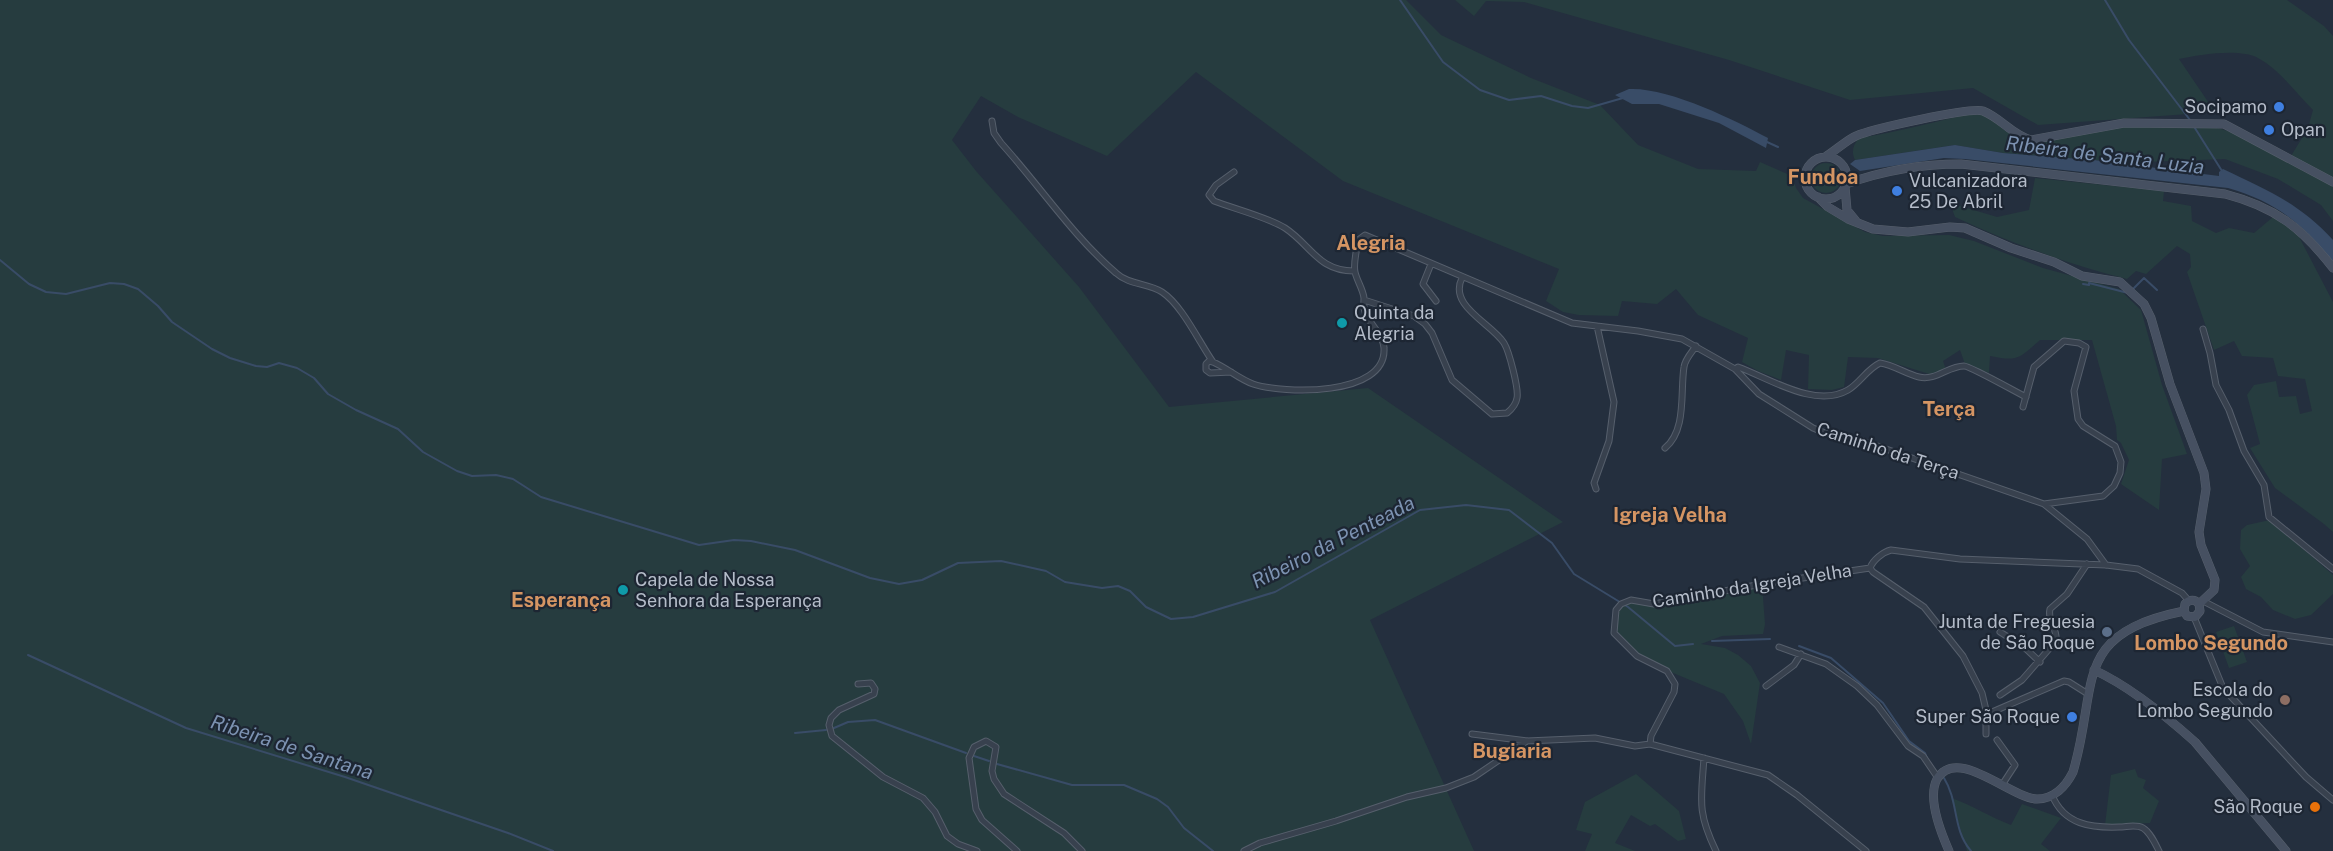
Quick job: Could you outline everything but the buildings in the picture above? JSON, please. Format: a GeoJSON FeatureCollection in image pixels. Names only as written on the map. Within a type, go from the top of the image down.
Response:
{"type":"FeatureCollection","features":[{"type":"Feature","properties":{"kind":"main road"},"geometry":{"type":"LineString","coordinates":[[1825,157],[1857,135],[1951,113],[1976,110],[1984,112],[2019,136],[2031,140],[2124,123],[2216,122],[2232,126],[2333,182]]}},
{"type":"Feature","properties":{"kind":"main road"},"geometry":{"type":"LineString","coordinates":[[1847,142],[1844,167],[1847,210],[1860,225]]}},
{"type":"Feature","properties":{"kind":"main road"},"geometry":{"type":"LineString","coordinates":[[1865,177],[1844,167],[1834,158],[1825,157],[1816,159],[1807,169],[1806,185],[1812,194],[1828,207],[1860,225],[1887,232],[1965,228],[2020,252],[2054,262],[2082,276],[2120,282],[2144,304],[2151,318],[2170,384],[2204,473],[2206,489],[2199,532],[2205,555],[2216,580],[2214,590],[2201,603],[2200,612],[2194,617],[2187,616],[2184,606],[2189,601],[2195,600],[2201,603]]}},
{"type":"Feature","properties":{"kind":"main road"},"geometry":{"type":"LineString","coordinates":[[1818,197],[1833,198],[1846,185],[1865,177],[1936,164],[1961,164],[2225,194],[2248,200],[2279,214],[2304,234],[2333,268]]}},
{"type":"Feature","properties":{"kind":"main road"},"geometry":{"type":"LineString","coordinates":[[1949,851],[1940,831],[1936,811],[1934,794],[1938,778],[1949,767],[1963,768],[2023,796],[2035,799],[2052,795],[2067,784],[2073,772],[2094,670],[2107,646],[2121,633],[2165,615],[2184,611]]}},
{"type":"Feature","properties":{"kind":"main road"},"geometry":{"type":"LineString","coordinates":[[2094,670],[2112,680],[2178,727],[2195,742],[2286,851]]}},
{"type":"Feature","properties":{"kind":"street"},"geometry":{"type":"LineString","coordinates":[[992,121],[994,133],[1001,143],[1081,239],[1118,275],[1130,282],[1161,291],[1173,301],[1213,362],[1252,383],[1276,390],[1312,391],[1349,384],[1377,369],[1382,361],[1385,346],[1365,312],[1364,300],[1354,271],[1341,271],[1321,261],[1284,227],[1214,201],[1209,195],[1216,184],[1234,172]]}},
{"type":"Feature","properties":{"kind":"street","name":"Caminho da Terça"},"geometry":{"type":"LineString","coordinates":[[1354,271],[1358,240],[1365,235],[1572,324],[1671,336],[1696,346],[1736,369],[1759,394],[1813,428],[1825,433],[1863,441],[2044,504],[2087,539],[2106,565]]}},
{"type":"Feature","properties":{"kind":"street"},"geometry":{"type":"LineString","coordinates":[[1431,264],[1423,284],[1436,300]]}},
{"type":"Feature","properties":{"kind":"street"},"geometry":{"type":"LineString","coordinates":[[1364,300],[1414,316],[1425,324],[1432,333],[1452,380],[1492,414],[1507,413],[1515,405],[1518,396],[1508,350],[1502,340],[1475,316],[1458,294],[1458,286],[1462,278]]}},
{"type":"Feature","properties":{"kind":"street"},"geometry":{"type":"LineString","coordinates":[[1596,489],[1594,483],[1609,441],[1614,402],[1597,326]]}},
{"type":"Feature","properties":{"kind":"street"},"geometry":{"type":"LineString","coordinates":[[2203,329],[2216,385],[2233,419],[2244,451],[2264,485],[2269,517],[2333,569]]}},
{"type":"Feature","properties":{"kind":"street"},"geometry":{"type":"LineString","coordinates":[[2023,407],[2032,373],[2038,363],[2064,341],[2083,344],[2086,347],[2074,391],[2079,423],[2115,446],[2121,462],[2118,479],[2103,496],[2044,504]]}},
{"type":"Feature","properties":{"kind":"street"},"geometry":{"type":"LineString","coordinates":[[1665,448],[1674,435],[1680,419],[1684,366],[1696,346]]}},
{"type":"Feature","properties":{"kind":"street"},"geometry":{"type":"LineString","coordinates":[[1213,362],[1209,361],[1206,364],[1206,370],[1210,374],[1231,372]]}},
{"type":"Feature","properties":{"kind":"street"},"geometry":{"type":"LineString","coordinates":[[1736,369],[1738,367],[1807,394],[1822,395],[1841,394],[1880,363],[1926,378],[1964,366],[1973,368],[2026,397]]}},
{"type":"Feature","properties":{"kind":"street","name":"Caminho da Igreja Velha"},"geometry":{"type":"LineString","coordinates":[[1650,744],[1651,736],[1674,692],[1674,680],[1667,670],[1636,656],[1614,633],[1616,610],[1621,604],[1631,600],[1654,604],[1741,587],[1870,568],[1872,563],[1886,551],[1892,550],[1960,559],[2106,565],[2138,569],[2182,593],[2189,601]]}},
{"type":"Feature","properties":{"kind":"street"},"geometry":{"type":"LineString","coordinates":[[2000,695],[2022,680],[2056,641],[2057,632],[2050,618],[2050,609],[2067,594],[2087,564]]}},
{"type":"Feature","properties":{"kind":"street"},"geometry":{"type":"LineString","coordinates":[[1870,568],[1924,607],[1963,656],[1982,693],[1986,710],[1986,734]]}},
{"type":"Feature","properties":{"kind":"street"},"geometry":{"type":"LineString","coordinates":[[2201,603],[2263,632],[2333,642]]}},
{"type":"Feature","properties":{"kind":"street"},"geometry":{"type":"LineString","coordinates":[[2194,617],[2223,688],[2306,777],[2333,800]]}},
{"type":"Feature","properties":{"kind":"street"},"geometry":{"type":"LineString","coordinates":[[2000,632],[2024,647],[2040,662]]}},
{"type":"Feature","properties":{"kind":"street"},"geometry":{"type":"LineString","coordinates":[[1779,647],[1826,664],[1865,693],[1908,746],[1923,756],[1938,778]]}},
{"type":"Feature","properties":{"kind":"street"},"geometry":{"type":"LineString","coordinates":[[1766,686],[1794,665],[1802,654]]}},
{"type":"Feature","properties":{"kind":"street"},"geometry":{"type":"LineString","coordinates":[[858,684],[871,682],[875,689],[874,694],[845,705],[835,713],[829,725],[832,736],[883,777],[914,791],[923,798],[935,812],[947,836],[958,844],[977,851]]}},
{"type":"Feature","properties":{"kind":"street"},"geometry":{"type":"LineString","coordinates":[[1986,710],[1992,712],[2060,683],[2069,682],[2088,694]]}},
{"type":"Feature","properties":{"kind":"street"},"geometry":{"type":"LineString","coordinates":[[1472,734],[1527,741],[1595,738],[1635,746],[1650,744],[1768,775],[1800,797],[1866,851]]}},
{"type":"Feature","properties":{"kind":"street"},"geometry":{"type":"LineString","coordinates":[[1997,740],[2015,765],[2002,785]]}},
{"type":"Feature","properties":{"kind":"street"},"geometry":{"type":"LineString","coordinates":[[1017,851],[982,820],[976,809],[969,758],[974,747],[986,741],[996,747],[992,771],[994,779],[1004,794],[1064,833],[1082,851]]}},
{"type":"Feature","properties":{"kind":"street"},"geometry":{"type":"LineString","coordinates":[[1244,851],[1260,843],[1407,797],[1446,788],[1474,777],[1527,741]]}},
{"type":"Feature","properties":{"kind":"street"},"geometry":{"type":"LineString","coordinates":[[1704,758],[1701,814],[1704,827],[1716,851]]}},
{"type":"Feature","properties":{"kind":"street"},"geometry":{"type":"LineString","coordinates":[[2052,795],[2059,806],[2082,825],[2119,827],[2137,825],[2144,828],[2159,851]]}},
{"type":"Feature","properties":{"kind":"green space"},"geometry":{"type":"Polygon","coordinates":[[[0,0],[1406,0],[1441,35],[1531,78],[1600,105],[1638,145],[1698,169],[1756,171],[1760,162],[1792,176],[1803,198],[1865,232],[1883,236],[1949,235],[1974,241],[2043,268],[2119,289],[2141,310],[2162,385],[2187,454],[2162,459],[2159,510],[2121,484],[2129,460],[2121,443],[2117,440],[2116,426],[2092,340],[2040,340],[2018,357],[2007,359],[1990,356],[1989,373],[1965,364],[1960,350],[1943,361],[1946,370],[1929,374],[1878,358],[1848,357],[1844,387],[1832,390],[1808,389],[1809,355],[1786,350],[1781,380],[1758,371],[1742,362],[1748,338],[1698,315],[1676,289],[1657,304],[1622,301],[1618,316],[1579,315],[1563,312],[1546,301],[1559,269],[1343,181],[1196,72],[1107,156],[1018,117],[981,96],[952,140],[976,171],[1079,287],[1169,407],[1368,388],[1563,522],[1370,620],[1474,851],[0,851],[0,0]]]}},
{"type":"Feature","properties":{"kind":"green space"},"geometry":{"type":"Polygon","coordinates":[[[1455,0],[2287,0],[2324,26],[2333,36],[2333,221],[2321,205],[2278,179],[2225,159],[2144,162],[2142,167],[2096,160],[2003,153],[1955,145],[1855,160],[1853,154],[1855,143],[1859,138],[1980,112],[2017,139],[2031,144],[2131,125],[2214,127],[2242,135],[2288,161],[2308,128],[2313,110],[2273,69],[2250,55],[2219,53],[2179,59],[2215,112],[2038,125],[1973,88],[1850,100],[1729,60],[1524,2],[1486,1],[1474,16],[1455,0]]]}},
{"type":"Feature","properties":{"kind":"green space"},"geometry":{"type":"Polygon","coordinates":[[[1826,163],[1832,164],[1840,172],[1840,184],[1832,192],[1826,193],[1820,192],[1812,184],[1811,178],[1812,172],[1820,164],[1826,163]]]}},
{"type":"Feature","properties":{"kind":"green space"},"geometry":{"type":"Polygon","coordinates":[[[2035,178],[2164,191],[2163,201],[2191,206],[2192,221],[2216,233],[2229,228],[2254,233],[2273,217],[2297,233],[2333,302],[2333,532],[2275,488],[2250,448],[2260,444],[2247,395],[2254,385],[2276,381],[2279,397],[2296,396],[2300,414],[2312,411],[2305,379],[2278,376],[2273,358],[2242,356],[2234,341],[2214,350],[2187,272],[2191,267],[2190,254],[2177,246],[2146,274],[2136,271],[2127,279],[2040,252],[1955,217],[1950,203],[1997,217],[2029,210],[2035,178]]]}},
{"type":"Feature","properties":{"kind":"green space"},"geometry":{"type":"Polygon","coordinates":[[[2270,520],[2333,575],[2333,594],[2311,615],[2295,619],[2273,610],[2261,597],[2246,589],[2241,577],[2250,566],[2240,549],[2241,530],[2247,525],[2270,520]]]}},
{"type":"Feature","properties":{"kind":"green space"},"geometry":{"type":"Polygon","coordinates":[[[1762,584],[1765,624],[1763,634],[1722,636],[1701,644],[1725,648],[1738,655],[1751,666],[1760,683],[1751,744],[1743,721],[1724,694],[1644,661],[1614,633],[1616,610],[1631,600],[1654,604],[1762,584]]]}},
{"type":"Feature","properties":{"kind":"green space"},"geometry":{"type":"Polygon","coordinates":[[[2234,626],[2247,662],[2229,668],[2216,632],[2234,626]]]}},
{"type":"Feature","properties":{"kind":"green space"},"geometry":{"type":"Polygon","coordinates":[[[2135,769],[2138,777],[2146,780],[2143,788],[2159,801],[2150,823],[2105,825],[2111,775],[2135,769]]]}},
{"type":"Feature","properties":{"kind":"green space"},"geometry":{"type":"Polygon","coordinates":[[[1636,774],[1679,811],[1686,839],[1678,841],[1655,824],[1650,826],[1631,815],[1615,843],[1635,851],[1585,851],[1592,834],[1576,830],[1585,802],[1636,774]]]}},
{"type":"Feature","properties":{"kind":"green space"},"geometry":{"type":"Polygon","coordinates":[[[1951,798],[2011,825],[2022,804],[2061,818],[2041,844],[2050,851],[1967,851],[1951,798]]]}},
{"type":"Feature","properties":{"kind":"water"},"geometry":{"type":"Polygon","coordinates":[[[1629,89],[1663,93],[1720,114],[1768,138],[1766,148],[1719,123],[1659,104],[1632,104],[1615,95],[1629,89]]]}},
{"type":"Feature","properties":{"kind":"water"},"geometry":{"type":"Polygon","coordinates":[[[1955,145],[2003,153],[2094,160],[2219,176],[2219,172],[2223,169],[2282,198],[2308,216],[2333,240],[2333,262],[2310,236],[2287,216],[2261,200],[2228,188],[1965,159],[1944,158],[1860,171],[1850,164],[1855,160],[1955,145]]]}},
{"type":"Feature","properties":{"kind":"waterway","name":"Ribeira de Santa Luzia"},"geometry":{"type":"LineString","coordinates":[[1400,0],[1443,62],[1480,90],[1509,100],[1541,96],[1572,106],[1588,108],[1623,98]]}},
{"type":"Feature","properties":{"kind":"waterway"},"geometry":{"type":"LineString","coordinates":[[2105,0],[2129,40],[2190,120]]}},
{"type":"Feature","properties":{"kind":"waterway"},"geometry":{"type":"LineString","coordinates":[[2193,125],[2222,171]]}},
{"type":"Feature","properties":{"kind":"waterway","name":"Ribeira de Santa Luzia"},"geometry":{"type":"LineString","coordinates":[[1767,142],[1778,147]]}},
{"type":"Feature","properties":{"kind":"waterway","name":"Ribeiro da Penteada"},"geometry":{"type":"LineString","coordinates":[[0,260],[29,284],[46,292],[66,294],[110,283],[124,284],[138,289],[172,322],[212,349],[230,358],[256,366],[267,367],[279,363],[297,368],[314,378],[328,394],[398,429],[423,452],[457,471],[472,476],[496,475],[513,479],[541,497],[699,545],[734,540],[751,541],[795,550],[870,578],[899,584],[922,580],[958,563],[1001,561],[1046,571],[1065,582],[1102,588],[1118,586],[1130,591],[1146,607],[1171,619],[1193,617],[1275,592],[1420,510],[1466,505],[1509,510],[1552,543],[1574,574],[1628,607],[1675,646],[1693,644]]}},
{"type":"Feature","properties":{"kind":"waterway"},"geometry":{"type":"LineString","coordinates":[[2132,290],[2144,278],[2157,290]]}},
{"type":"Feature","properties":{"kind":"waterway"},"geometry":{"type":"LineString","coordinates":[[2083,284],[2089,285],[2089,283],[2128,293]]}},
{"type":"Feature","properties":{"kind":"waterway","name":"Ribeiro da Penteada"},"geometry":{"type":"LineString","coordinates":[[1712,641],[1770,639]]}},
{"type":"Feature","properties":{"kind":"waterway","name":"Ribeiro da Penteada"},"geometry":{"type":"LineString","coordinates":[[1799,646],[1831,658],[1883,703],[1909,741],[1925,753],[1927,758]]}},
{"type":"Feature","properties":{"kind":"waterway","name":"Ribeira de Santana"},"geometry":{"type":"LineString","coordinates":[[28,655],[186,728],[345,777],[508,833],[553,851]]}},
{"type":"Feature","properties":{"kind":"waterway","name":"Ribeiro da Penteada"},"geometry":{"type":"LineString","coordinates":[[834,728],[848,722],[875,720],[966,753]]}},
{"type":"Feature","properties":{"kind":"waterway","name":"Ribeiro da Penteada"},"geometry":{"type":"LineString","coordinates":[[795,733],[826,730]]}},
{"type":"Feature","properties":{"kind":"waterway","name":"Ribeiro da Penteada"},"geometry":{"type":"LineString","coordinates":[[974,756],[989,761]]}},
{"type":"Feature","properties":{"kind":"waterway","name":"Ribeiro da Penteada"},"geometry":{"type":"LineString","coordinates":[[997,764],[1072,785],[1124,785],[1157,799],[1168,807],[1184,828],[1213,851]]}},
{"type":"Feature","properties":{"kind":"waterway","name":"Ribeiro da Penteada"},"geometry":{"type":"LineString","coordinates":[[1944,778],[1952,796],[1961,834],[1971,851]]}},
{"type":"Feature","properties":{"kind":"place","name":"Socipamo"},"geometry":{"type":"Point","coordinates":[2279,107]}},
{"type":"Feature","properties":{"kind":"place","name":"Opan"},"geometry":{"type":"Point","coordinates":[2269,130]}},
{"type":"Feature","properties":{"kind":"place","name":"Vulcanizadora 25 De Abril"},"geometry":{"type":"Point","coordinates":[1897,191]}},
{"type":"Feature","properties":{"kind":"place","name":"Quinta da Alegria"},"geometry":{"type":"Point","coordinates":[1342,323]}},
{"type":"Feature","properties":{"kind":"place","name":"Capela de Nossa Senhora da Esperança"},"geometry":{"type":"Point","coordinates":[623,590]}},
{"type":"Feature","properties":{"kind":"place","name":"Junta de Freguesia de São Roque"},"geometry":{"type":"Point","coordinates":[2107,632]}},
{"type":"Feature","properties":{"kind":"place","name":"Escola do Lombo Segundo"},"geometry":{"type":"Point","coordinates":[2285,700]}},
{"type":"Feature","properties":{"kind":"place","name":"Super São Roque"},"geometry":{"type":"Point","coordinates":[2072,717]}},
{"type":"Feature","properties":{"kind":"place","name":"São Roque"},"geometry":{"type":"Point","coordinates":[2315,807]}},
{"type":"Feature","properties":{"kind":"district","name":"Fundoa"},"geometry":{"type":"Point","coordinates":[1823,177]}},
{"type":"Feature","properties":{"kind":"district","name":"Alegria"},"geometry":{"type":"Point","coordinates":[1371,243]}},
{"type":"Feature","properties":{"kind":"district","name":"Terça"},"geometry":{"type":"Point","coordinates":[1949,409]}},
{"type":"Feature","properties":{"kind":"district","name":"Igreja Velha"},"geometry":{"type":"Point","coordinates":[1670,515]}},
{"type":"Feature","properties":{"kind":"district","name":"Esperança"},"geometry":{"type":"Point","coordinates":[561,600]}},
{"type":"Feature","properties":{"kind":"district","name":"Lombo Segundo"},"geometry":{"type":"Point","coordinates":[2211,643]}},
{"type":"Feature","properties":{"kind":"district","name":"Bugiaria"},"geometry":{"type":"Point","coordinates":[1512,751]}}]}
